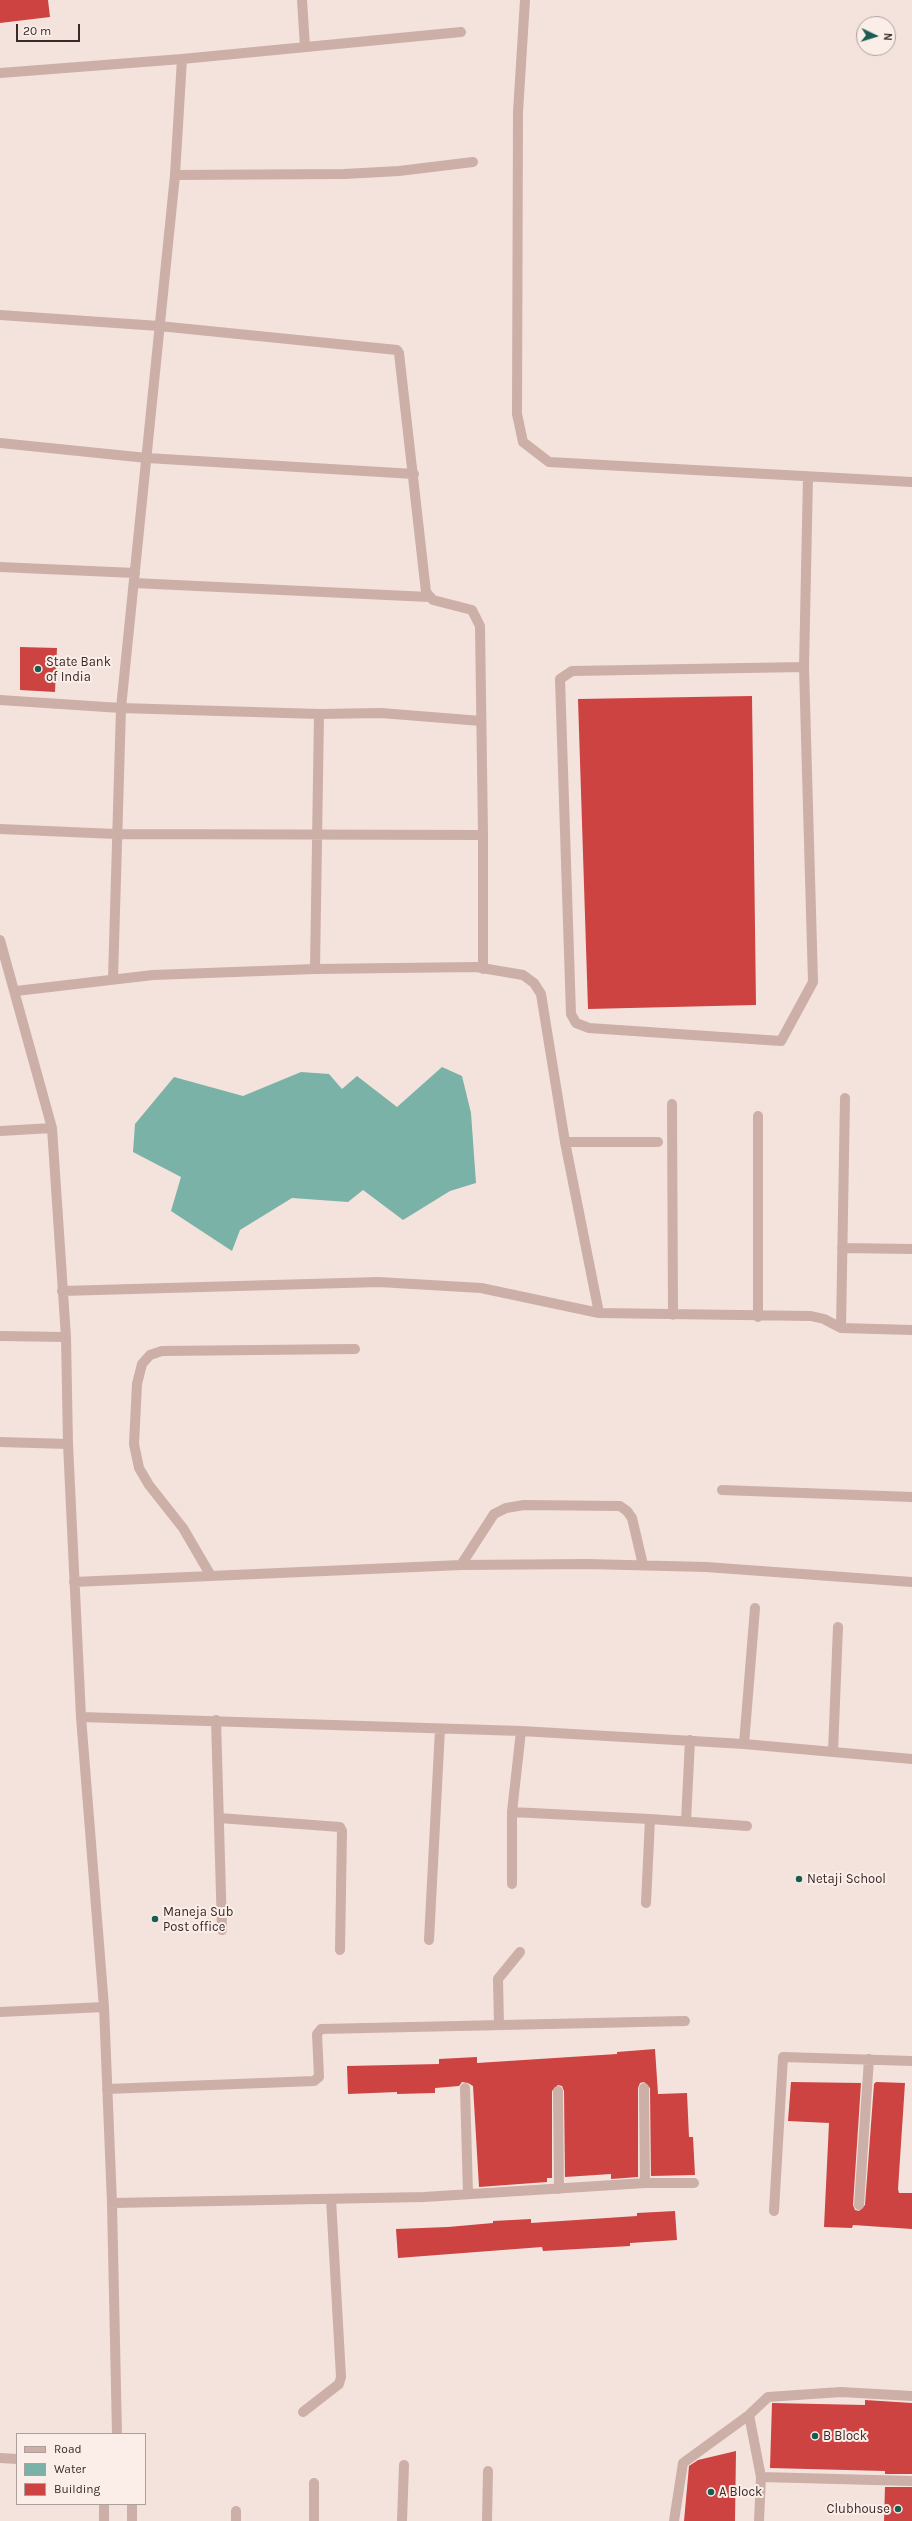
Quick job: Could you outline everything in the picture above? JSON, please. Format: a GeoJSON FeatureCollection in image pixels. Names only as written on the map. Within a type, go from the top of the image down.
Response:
{"type":"FeatureCollection","features":[{"type":"Feature","properties":{"kind":"street"},"geometry":{"type":"LineString","coordinates":[[302,0],[305,47]]}},
{"type":"Feature","properties":{"kind":"street"},"geometry":{"type":"LineString","coordinates":[[526,0],[518,120],[517,414],[523,442],[549,462],[912,482]]}},
{"type":"Feature","properties":{"kind":"street"},"geometry":{"type":"LineString","coordinates":[[0,73],[182,59],[461,32]]}},
{"type":"Feature","properties":{"kind":"street"},"geometry":{"type":"LineString","coordinates":[[113,979],[116,834],[122,708],[175,175],[182,59]]}},
{"type":"Feature","properties":{"kind":"street"},"geometry":{"type":"LineString","coordinates":[[175,175],[399,171],[473,162]]}},
{"type":"Feature","properties":{"kind":"street"},"geometry":{"type":"LineString","coordinates":[[0,315],[159,326],[397,350],[400,353],[426,592],[429,597]]}},
{"type":"Feature","properties":{"kind":"street"},"geometry":{"type":"LineString","coordinates":[[0,442],[147,458],[414,474]]}},
{"type":"Feature","properties":{"kind":"street"},"geometry":{"type":"LineString","coordinates":[[804,667],[572,671],[560,679],[571,1014],[576,1023],[589,1028],[781,1041],[813,982],[804,667],[808,477]]}},
{"type":"Feature","properties":{"kind":"street"},"geometry":{"type":"LineString","coordinates":[[0,567],[135,578],[429,597],[472,610],[477,617],[480,626],[483,969]]}},
{"type":"Feature","properties":{"kind":"street"},"geometry":{"type":"LineString","coordinates":[[0,700],[122,708],[319,714],[381,713],[481,721]]}},
{"type":"Feature","properties":{"kind":"street"},"geometry":{"type":"LineString","coordinates":[[315,970],[319,714]]}},
{"type":"Feature","properties":{"kind":"street"},"geometry":{"type":"LineString","coordinates":[[0,829],[116,834],[483,836]]}},
{"type":"Feature","properties":{"kind":"street"},"geometry":{"type":"LineString","coordinates":[[0,940],[16,991],[52,1128],[66,1337],[68,1444],[81,1717],[104,2007],[112,2204],[117,2433]]}},
{"type":"Feature","properties":{"kind":"street"},"geometry":{"type":"LineString","coordinates":[[16,991],[153,975],[315,970],[483,969],[523,975],[534,983],[541,994],[565,1142],[599,1313]]}},
{"type":"Feature","properties":{"kind":"street"},"geometry":{"type":"LineString","coordinates":[[841,1328],[845,1098]]}},
{"type":"Feature","properties":{"kind":"street"},"geometry":{"type":"LineString","coordinates":[[672,1104],[673,1315]]}},
{"type":"Feature","properties":{"kind":"street"},"geometry":{"type":"LineString","coordinates":[[758,1116],[758,1317]]}},
{"type":"Feature","properties":{"kind":"street"},"geometry":{"type":"LineString","coordinates":[[0,1131],[52,1128]]}},
{"type":"Feature","properties":{"kind":"street"},"geometry":{"type":"LineString","coordinates":[[565,1142],[658,1142]]}},
{"type":"Feature","properties":{"kind":"street"},"geometry":{"type":"LineString","coordinates":[[842,1248],[912,1249]]}},
{"type":"Feature","properties":{"kind":"street"},"geometry":{"type":"LineString","coordinates":[[62,1291],[380,1282],[481,1288],[599,1313],[758,1317],[811,1316],[824,1319],[841,1328],[912,1330]]}},
{"type":"Feature","properties":{"kind":"street"},"geometry":{"type":"LineString","coordinates":[[0,1336],[66,1337]]}},
{"type":"Feature","properties":{"kind":"street"},"geometry":{"type":"LineString","coordinates":[[211,1576],[183,1528],[149,1485],[139,1468],[135,1436],[136,1384],[142,1364],[150,1355],[162,1351],[355,1349]]}},
{"type":"Feature","properties":{"kind":"street"},"geometry":{"type":"LineString","coordinates":[[0,1442],[68,1444]]}},
{"type":"Feature","properties":{"kind":"street"},"geometry":{"type":"LineString","coordinates":[[722,1490],[912,1497]]}},
{"type":"Feature","properties":{"kind":"street"},"geometry":{"type":"LineString","coordinates":[[461,1565],[494,1514],[506,1508],[524,1505],[620,1506],[627,1510],[632,1518],[643,1565]]}},
{"type":"Feature","properties":{"kind":"street"},"geometry":{"type":"LineString","coordinates":[[74,1582],[461,1565],[643,1565],[706,1567],[912,1582]]}},
{"type":"Feature","properties":{"kind":"street"},"geometry":{"type":"LineString","coordinates":[[744,1744],[755,1608]]}},
{"type":"Feature","properties":{"kind":"street"},"geometry":{"type":"LineString","coordinates":[[833,1752],[838,1626]]}},
{"type":"Feature","properties":{"kind":"street"},"geometry":{"type":"LineString","coordinates":[[81,1717],[216,1720],[521,1731],[690,1740],[912,1759]]}},
{"type":"Feature","properties":{"kind":"street"},"geometry":{"type":"LineString","coordinates":[[216,1720],[222,1930]]}},
{"type":"Feature","properties":{"kind":"street"},"geometry":{"type":"LineString","coordinates":[[429,1940],[440,1729]]}},
{"type":"Feature","properties":{"kind":"street"},"geometry":{"type":"LineString","coordinates":[[512,1884],[512,1812],[521,1731]]}},
{"type":"Feature","properties":{"kind":"street"},"geometry":{"type":"LineString","coordinates":[[686,1821],[690,1740]]}},
{"type":"Feature","properties":{"kind":"street"},"geometry":{"type":"LineString","coordinates":[[512,1812],[686,1821],[747,1826]]}},
{"type":"Feature","properties":{"kind":"street"},"geometry":{"type":"LineString","coordinates":[[219,1818],[340,1827],[342,1831],[340,1950]]}},
{"type":"Feature","properties":{"kind":"street"},"geometry":{"type":"LineString","coordinates":[[646,1903],[650,1819]]}},
{"type":"Feature","properties":{"kind":"street"},"geometry":{"type":"LineString","coordinates":[[499,2025],[498,1979],[520,1952]]}},
{"type":"Feature","properties":{"kind":"street"},"geometry":{"type":"LineString","coordinates":[[0,2012],[104,2007]]}},
{"type":"Feature","properties":{"kind":"street"},"geometry":{"type":"LineString","coordinates":[[107,2089],[314,2081],[319,2077],[317,2034],[321,2029],[685,2021]]}},
{"type":"Feature","properties":{"kind":"street"},"geometry":{"type":"LineString","coordinates":[[774,2211],[783,2056],[912,2060]]}},
{"type":"Feature","properties":{"kind":"street"},"geometry":{"type":"LineString","coordinates":[[859,2205],[870,2059]]}},
{"type":"Feature","properties":{"kind":"street"},"geometry":{"type":"LineString","coordinates":[[465,2088],[468,2194]]}},
{"type":"Feature","properties":{"kind":"street"},"geometry":{"type":"LineString","coordinates":[[644,2088],[645,2183]]}},
{"type":"Feature","properties":{"kind":"street"},"geometry":{"type":"LineString","coordinates":[[558,2091],[559,2189]]}},
{"type":"Feature","properties":{"kind":"street"},"geometry":{"type":"LineString","coordinates":[[112,2204],[468,2194],[645,2183],[694,2182]]}},
{"type":"Feature","properties":{"kind":"street"},"geometry":{"type":"LineString","coordinates":[[303,2412],[339,2384],[341,2377],[331,2199]]}},
{"type":"Feature","properties":{"kind":"street"},"geometry":{"type":"LineString","coordinates":[[674,2521],[683,2463],[749,2415],[768,2397],[841,2392],[912,2396]]}},
{"type":"Feature","properties":{"kind":"street"},"geometry":{"type":"LineString","coordinates":[[749,2415],[761,2477],[759,2521]]}},
{"type":"Feature","properties":{"kind":"street"},"geometry":{"type":"LineString","coordinates":[[0,2458],[16,2459]]}},
{"type":"Feature","properties":{"kind":"street"},"geometry":{"type":"LineString","coordinates":[[402,2521],[404,2465]]}},
{"type":"Feature","properties":{"kind":"street"},"geometry":{"type":"LineString","coordinates":[[487,2521],[488,2471]]}},
{"type":"Feature","properties":{"kind":"street"},"geometry":{"type":"LineString","coordinates":[[761,2477],[912,2481]]}},
{"type":"Feature","properties":{"kind":"street"},"geometry":{"type":"LineString","coordinates":[[314,2483],[314,2521]]}},
{"type":"Feature","properties":{"kind":"street"},"geometry":{"type":"LineString","coordinates":[[104,2505],[104,2521]]}},
{"type":"Feature","properties":{"kind":"street"},"geometry":{"type":"LineString","coordinates":[[132,2505],[132,2521]]}},
{"type":"Feature","properties":{"kind":"water"},"geometry":{"type":"Polygon","coordinates":[[[442,1067],[462,1076],[471,1113],[476,1183],[450,1191],[403,1220],[363,1190],[348,1202],[292,1198],[240,1230],[232,1251],[171,1211],[181,1177],[133,1152],[135,1124],[174,1077],[243,1096],[301,1072],[329,1074],[342,1089],[357,1076],[397,1107],[442,1067]]]}},
{"type":"Feature","properties":{"kind":"building"},"geometry":{"type":"Polygon","coordinates":[[[0,0],[48,0],[50,17],[0,23],[0,0]]]}},
{"type":"Feature","properties":{"kind":"building","name":"State Bank of India"},"geometry":{"type":"Polygon","coordinates":[[[20,647],[57,648],[55,692],[20,690],[20,647]]]}},
{"type":"Feature","properties":{"kind":"building"},"geometry":{"type":"Polygon","coordinates":[[[752,696],[756,1005],[588,1009],[578,699],[752,696]]]}},
{"type":"Feature","properties":{"kind":"building"},"geometry":{"type":"Polygon","coordinates":[[[655,2049],[658,2094],[687,2093],[689,2137],[693,2137],[695,2175],[651,2176],[650,2088],[644,2082],[640,2083],[638,2088],[638,2177],[611,2179],[611,2174],[565,2177],[564,2091],[562,2086],[558,2085],[552,2091],[552,2178],[547,2178],[547,2182],[479,2187],[473,2086],[462,2082],[459,2086],[435,2088],[435,2093],[397,2094],[397,2092],[348,2094],[347,2066],[439,2064],[439,2059],[477,2057],[477,2063],[617,2054],[617,2052],[655,2049]]]}},
{"type":"Feature","properties":{"kind":"building"},"geometry":{"type":"Polygon","coordinates":[[[791,2082],[861,2083],[853,2205],[855,2210],[859,2211],[865,2205],[874,2084],[876,2082],[905,2083],[898,2189],[899,2193],[912,2193],[912,2229],[853,2225],[852,2228],[824,2227],[829,2123],[788,2121],[791,2082]]]}},
{"type":"Feature","properties":{"kind":"building"},"geometry":{"type":"Polygon","coordinates":[[[675,2211],[677,2240],[630,2243],[630,2246],[543,2251],[542,2247],[398,2258],[396,2229],[448,2227],[493,2223],[493,2221],[531,2219],[531,2223],[637,2216],[637,2213],[675,2211]]]}},
{"type":"Feature","properties":{"kind":"building","name":"B Block"},"geometry":{"type":"Polygon","coordinates":[[[865,2400],[912,2403],[912,2474],[885,2474],[885,2471],[770,2468],[772,2403],[865,2405],[865,2400]]]}},
{"type":"Feature","properties":{"kind":"building","name":"A Block"},"geometry":{"type":"Polygon","coordinates":[[[736,2451],[735,2521],[684,2521],[689,2466],[698,2460],[736,2451]]]}},
{"type":"Feature","properties":{"kind":"building","name":"Clubhouse"},"geometry":{"type":"Polygon","coordinates":[[[885,2487],[912,2487],[912,2521],[884,2521],[885,2487]]]}},
{"type":"Feature","properties":{"kind":"place","name":"State Bank of India"},"geometry":{"type":"Point","coordinates":[38,669]}},
{"type":"Feature","properties":{"kind":"place","name":"Netaji School"},"geometry":{"type":"Point","coordinates":[799,1879]}},
{"type":"Feature","properties":{"kind":"place","name":"Maneja Sub Post office"},"geometry":{"type":"Point","coordinates":[155,1919]}},
{"type":"Feature","properties":{"kind":"place","name":"B Block"},"geometry":{"type":"Point","coordinates":[815,2436]}},
{"type":"Feature","properties":{"kind":"place","name":"A Block"},"geometry":{"type":"Point","coordinates":[711,2492]}},
{"type":"Feature","properties":{"kind":"place","name":"Clubhouse"},"geometry":{"type":"Point","coordinates":[898,2509]}}]}
